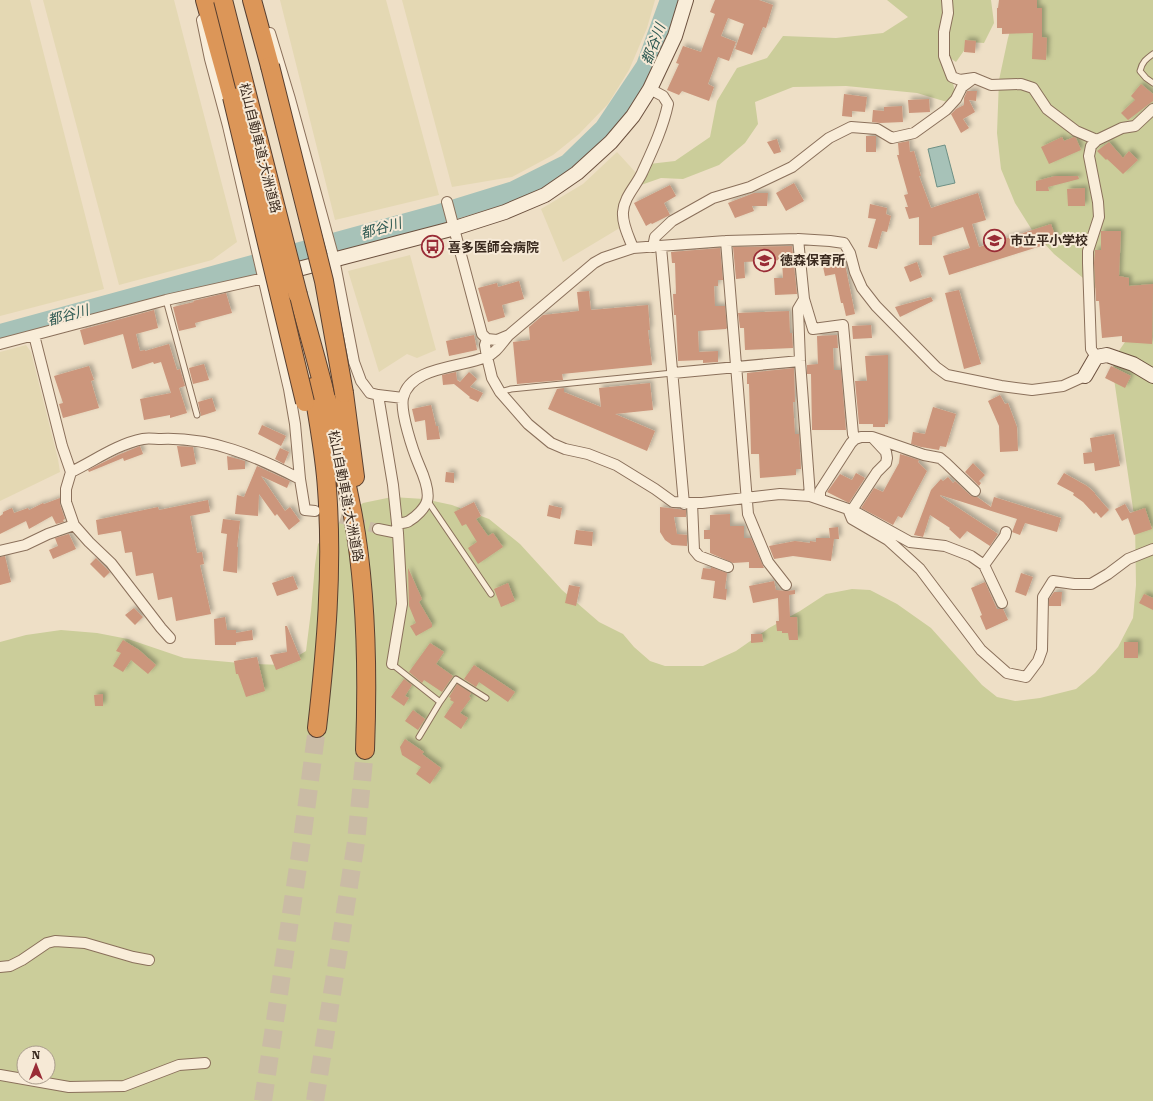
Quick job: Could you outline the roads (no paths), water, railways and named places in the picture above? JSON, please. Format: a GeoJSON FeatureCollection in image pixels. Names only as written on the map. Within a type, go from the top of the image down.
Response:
{"type":"FeatureCollection","features":[{"type":"Feature","properties":{"kind":"highway"},"geometry":{"type":"LineString","coordinates":[[205,0],[232,98],[323,397]]}},
{"type":"Feature","properties":{"kind":"highway","name":"松山自動車道;大洲道路"},"geometry":{"type":"LineString","coordinates":[[223,0],[323,397],[362,525],[361,577],[367,703],[365,750]]}},
{"type":"Feature","properties":{"kind":"highway"},"geometry":{"type":"LineString","coordinates":[[252,0],[324,281],[323,397]]}},
{"type":"Feature","properties":{"kind":"highway","name":"松山自動車道;大洲道路"},"geometry":{"type":"LineString","coordinates":[[317,728],[324,668],[327,617],[328,541],[317,466],[323,397]]}},
{"type":"Feature","properties":{"kind":"street"},"geometry":{"type":"LineString","coordinates":[[199,0],[210,59],[228,126],[289,390],[295,424],[300,479],[305,510],[315,511]]}},
{"type":"Feature","properties":{"kind":"street"},"geometry":{"type":"LineString","coordinates":[[260,0],[290,99],[334,259],[354,362],[361,380],[370,393],[403,398]]}},
{"type":"Feature","properties":{"kind":"street"},"geometry":{"type":"LineString","coordinates":[[0,344],[166,300],[264,278],[334,259],[454,224],[505,212],[541,196],[577,173],[611,142],[633,116],[650,89],[675,36],[686,0]]}},
{"type":"Feature","properties":{"kind":"street"},"geometry":{"type":"LineString","coordinates":[[947,0],[948,13],[944,32],[944,56],[952,77],[960,80],[974,78],[991,85],[1021,84],[1033,88],[1047,109],[1076,131],[1096,140]]}},
{"type":"Feature","properties":{"kind":"street"},"geometry":{"type":"LineString","coordinates":[[728,567],[700,556],[694,550],[656,236],[672,221],[713,198],[750,187],[792,167],[829,138],[851,128],[877,129],[892,138],[914,133],[946,110],[956,99],[962,87],[974,78]]}},
{"type":"Feature","properties":{"kind":"street"},"geometry":{"type":"LineString","coordinates":[[632,248],[624,224],[623,212],[626,201],[641,174],[665,119],[668,104],[662,96],[650,89]]}},
{"type":"Feature","properties":{"kind":"street"},"geometry":{"type":"LineString","coordinates":[[1096,357],[1091,349],[1088,251],[1099,217],[1098,202],[1089,156],[1091,146],[1096,140],[1122,128],[1135,126],[1153,109]]}},
{"type":"Feature","properties":{"kind":"street"},"geometry":{"type":"LineString","coordinates":[[447,202],[482,334],[487,339],[497,340],[509,335]]}},
{"type":"Feature","properties":{"kind":"street"},"geometry":{"type":"LineString","coordinates":[[378,529],[398,528],[421,511],[428,500],[425,479],[403,413],[403,398],[409,384],[426,373],[487,357],[499,348],[509,335],[594,263],[603,258],[632,248],[726,241],[798,239],[830,241],[844,244],[850,253],[855,272],[862,288],[876,306],[936,367],[946,375],[1001,386],[1032,390],[1062,386],[1085,376],[1096,357],[1107,355],[1133,364],[1153,376]]}},
{"type":"Feature","properties":{"kind":"street"},"geometry":{"type":"LineString","coordinates":[[798,239],[804,299],[814,330],[843,324],[853,434],[855,439]]}},
{"type":"Feature","properties":{"kind":"street"},"geometry":{"type":"LineString","coordinates":[[726,241],[748,514],[768,562],[786,585]]}},
{"type":"Feature","properties":{"kind":"street"},"geometry":{"type":"LineString","coordinates":[[804,299],[798,309],[800,361],[815,497]]}},
{"type":"Feature","properties":{"kind":"street"},"geometry":{"type":"LineString","coordinates":[[34,335],[70,472],[66,489],[66,502],[74,525],[111,563],[170,638]]}},
{"type":"Feature","properties":{"kind":"street"},"geometry":{"type":"LineString","coordinates":[[487,339],[485,345],[492,378],[500,392],[528,424],[551,443],[565,449],[588,454],[616,465],[673,502],[688,504],[780,494],[815,497],[848,509],[851,512],[910,542],[944,546],[971,556],[984,565],[1002,603]]}},
{"type":"Feature","properties":{"kind":"street"},"geometry":{"type":"LineString","coordinates":[[673,373],[800,361]]}},
{"type":"Feature","properties":{"kind":"street"},"geometry":{"type":"LineString","coordinates":[[378,395],[393,485],[398,528],[402,604],[392,664]]}},
{"type":"Feature","properties":{"kind":"street"},"geometry":{"type":"LineString","coordinates":[[815,497],[851,443],[855,439],[861,437],[872,437],[924,455],[940,458],[975,491]]}},
{"type":"Feature","properties":{"kind":"street"},"geometry":{"type":"LineString","coordinates":[[872,437],[886,452],[886,463],[877,472],[851,512],[852,519],[888,540],[920,569],[981,650],[1007,673],[1026,676],[1038,661],[1042,650],[1043,597],[1053,581],[1074,584],[1091,584],[1108,574],[1128,559],[1153,549]]}},
{"type":"Feature","properties":{"kind":"street"},"geometry":{"type":"LineString","coordinates":[[70,472],[113,449],[143,439],[171,438],[205,442],[234,450],[257,458],[300,479]]}},
{"type":"Feature","properties":{"kind":"street"},"geometry":{"type":"LineString","coordinates":[[0,551],[25,545],[48,534],[74,525]]}},
{"type":"Feature","properties":{"kind":"street"},"geometry":{"type":"LineString","coordinates":[[984,565],[1005,536],[1006,532]]}},
{"type":"Feature","properties":{"kind":"street"},"geometry":{"type":"LineString","coordinates":[[0,967],[10,966],[47,944],[55,941],[85,943],[133,957],[149,960]]}},
{"type":"Feature","properties":{"kind":"street"},"geometry":{"type":"LineString","coordinates":[[0,1075],[70,1087],[124,1086],[179,1065],[205,1063]]}},
{"type":"Feature","properties":{"kind":"lane"},"geometry":{"type":"LineString","coordinates":[[1153,54],[1145,60],[1140,71],[1153,83]]}},
{"type":"Feature","properties":{"kind":"lane"},"geometry":{"type":"LineString","coordinates":[[166,300],[197,415]]}},
{"type":"Feature","properties":{"kind":"lane"},"geometry":{"type":"LineString","coordinates":[[500,392],[673,373]]}},
{"type":"Feature","properties":{"kind":"lane"},"geometry":{"type":"LineString","coordinates":[[428,500],[491,594]]}},
{"type":"Feature","properties":{"kind":"lane"},"geometry":{"type":"LineString","coordinates":[[392,664],[440,702]]}},
{"type":"Feature","properties":{"kind":"lane"},"geometry":{"type":"LineString","coordinates":[[419,737],[456,679],[486,698]]}},
{"type":"Feature","properties":{"kind":"waterway","name":"都谷川"},"geometry":{"type":"LineString","coordinates":[[0,334],[436,215],[514,191],[568,164],[604,129],[646,66],[670,0]]}},
{"type":"Feature","properties":{"kind":"tunnel"},"geometry":{"type":"LineString","coordinates":[[326,514],[378,529]]}},
{"type":"Feature","properties":{"kind":"tunnel"},"geometry":{"type":"LineString","coordinates":[[263,1101],[302,840],[317,728]]}},
{"type":"Feature","properties":{"kind":"tunnel"},"geometry":{"type":"LineString","coordinates":[[315,1101],[356,842],[365,750]]}},
{"type":"Feature","properties":{"kind":"place","name":"市立平小学校"},"geometry":{"type":"Point","coordinates":[995,240]}},
{"type":"Feature","properties":{"kind":"place","name":"喜多医師会病院"},"geometry":{"type":"Point","coordinates":[433,247]}},
{"type":"Feature","properties":{"kind":"place","name":"徳森保育所"},"geometry":{"type":"Point","coordinates":[765,260]}}]}
